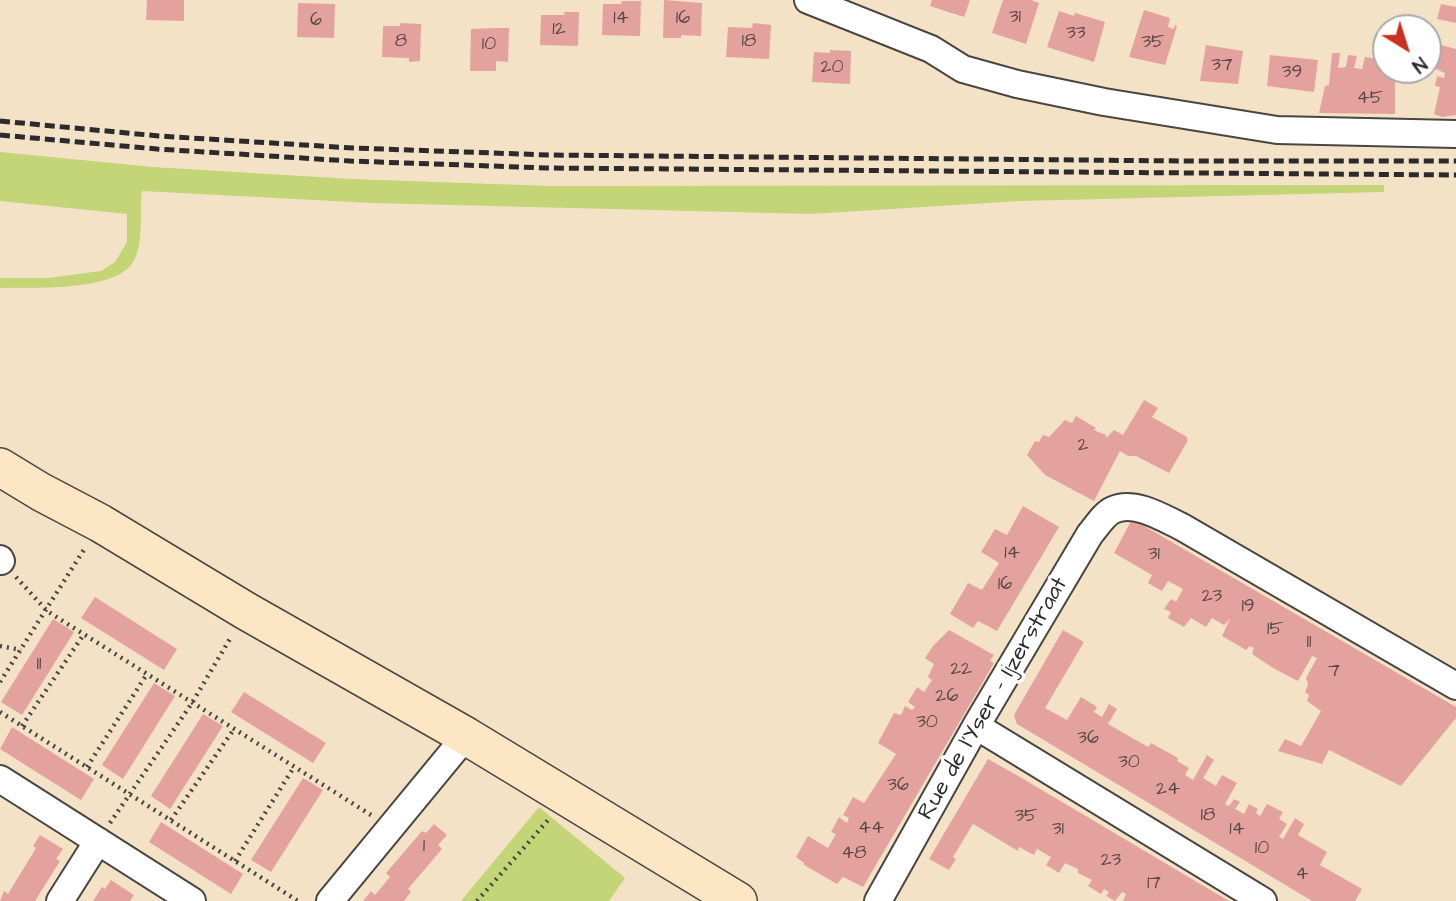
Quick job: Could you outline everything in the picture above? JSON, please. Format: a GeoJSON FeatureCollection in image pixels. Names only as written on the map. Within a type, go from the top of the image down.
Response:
{"type":"FeatureCollection","features":[{"type":"Feature","properties":{"kind":"main road"},"geometry":{"type":"LineString","coordinates":[[0,467],[466,736],[738,901]]}},
{"type":"Feature","properties":{"kind":"street"},"geometry":{"type":"LineString","coordinates":[[808,0],[931,49],[963,69],[1017,85],[1104,103],[1277,130],[1456,134]]}},
{"type":"Feature","properties":{"kind":"street","name":"Rue de l'Yser - Ijzerstraat"},"geometry":{"type":"LineString","coordinates":[[878,901],[976,726],[1090,534],[1111,510],[1141,509],[1182,527],[1456,686]]}},
{"type":"Feature","properties":{"kind":"street"},"geometry":{"type":"LineString","coordinates":[[976,726],[1263,901]]}},
{"type":"Feature","properties":{"kind":"street"},"geometry":{"type":"LineString","coordinates":[[330,901],[466,736]]}},
{"type":"Feature","properties":{"kind":"street"},"geometry":{"type":"LineString","coordinates":[[0,779],[192,901]]}},
{"type":"Feature","properties":{"kind":"street"},"geometry":{"type":"LineString","coordinates":[[60,901],[98,841]]}},
{"type":"Feature","properties":{"kind":"path"},"geometry":{"type":"LineString","coordinates":[[0,682],[100,523]]}},
{"type":"Feature","properties":{"kind":"path"},"geometry":{"type":"LineString","coordinates":[[1,560],[47,611],[391,828]]}},
{"type":"Feature","properties":{"kind":"path"},"geometry":{"type":"LineString","coordinates":[[98,841],[192,703],[246,611]]}},
{"type":"Feature","properties":{"kind":"path"},"geometry":{"type":"LineString","coordinates":[[22,726],[84,634]]}},
{"type":"Feature","properties":{"kind":"path"},"geometry":{"type":"LineString","coordinates":[[0,646],[21,650]]}},
{"type":"Feature","properties":{"kind":"path"},"geometry":{"type":"LineString","coordinates":[[87,767],[147,674]]}},
{"type":"Feature","properties":{"kind":"path"},"geometry":{"type":"LineString","coordinates":[[0,712],[298,901]]}},
{"type":"Feature","properties":{"kind":"path"},"geometry":{"type":"LineString","coordinates":[[171,820],[234,729]]}},
{"type":"Feature","properties":{"kind":"path"},"geometry":{"type":"LineString","coordinates":[[235,861],[294,767]]}},
{"type":"Feature","properties":{"kind":"path"},"geometry":{"type":"LineString","coordinates":[[477,901],[570,799]]}},
{"type":"Feature","properties":{"kind":"green space"},"geometry":{"type":"Polygon","coordinates":[[[0,152],[153,167],[352,179],[550,186],[1384,185],[1384,192],[1020,201],[810,214],[372,203],[142,191],[138,249],[131,265],[120,274],[89,284],[0,288],[0,278],[48,278],[101,271],[115,262],[127,242],[127,214],[0,201],[0,152]]]}},
{"type":"Feature","properties":{"kind":"green space"},"geometry":{"type":"Polygon","coordinates":[[[539,807],[625,878],[609,901],[461,901],[539,807]]]}},
{"type":"Feature","properties":{"kind":"building"},"geometry":{"type":"Polygon","coordinates":[[[147,0],[184,0],[184,21],[146,20],[147,0]]]}},
{"type":"Feature","properties":{"kind":"building"},"geometry":{"type":"Polygon","coordinates":[[[664,0],[702,3],[701,36],[663,38],[664,0]]]}},
{"type":"Feature","properties":{"kind":"building"},"geometry":{"type":"Polygon","coordinates":[[[932,0],[970,0],[964,17],[930,6],[932,0]]]}},
{"type":"Feature","properties":{"kind":"building"},"geometry":{"type":"Polygon","coordinates":[[[1003,0],[1031,0],[1039,3],[1026,44],[992,33],[1003,0]]]}},
{"type":"Feature","properties":{"kind":"building"},"geometry":{"type":"Polygon","coordinates":[[[622,1],[641,1],[640,36],[602,35],[603,4],[621,4],[622,1]]]}},
{"type":"Feature","properties":{"kind":"building"},"geometry":{"type":"Polygon","coordinates":[[[298,3],[335,4],[334,38],[297,37],[298,3]]]}},
{"type":"Feature","properties":{"kind":"building"},"geometry":{"type":"Polygon","coordinates":[[[1441,4],[1456,7],[1456,23],[1442,20],[1442,14],[1438,14],[1441,4]]]}},
{"type":"Feature","properties":{"kind":"building"},"geometry":{"type":"Polygon","coordinates":[[[1144,10],[1170,18],[1168,27],[1174,29],[1175,25],[1177,26],[1165,65],[1129,57],[1144,10]]]}},
{"type":"Feature","properties":{"kind":"building"},"geometry":{"type":"Polygon","coordinates":[[[1059,11],[1105,22],[1094,62],[1047,47],[1059,11]]]}},
{"type":"Feature","properties":{"kind":"building"},"geometry":{"type":"Polygon","coordinates":[[[564,12],[579,12],[578,46],[540,45],[541,15],[565,15],[564,12]]]}},
{"type":"Feature","properties":{"kind":"building"},"geometry":{"type":"Polygon","coordinates":[[[400,23],[421,24],[420,61],[409,62],[409,58],[382,57],[383,26],[400,26],[400,23]]]}},
{"type":"Feature","properties":{"kind":"building"},"geometry":{"type":"Polygon","coordinates":[[[753,23],[771,25],[769,59],[726,57],[728,27],[752,28],[753,23]]]}},
{"type":"Feature","properties":{"kind":"building"},"geometry":{"type":"Polygon","coordinates":[[[509,28],[508,62],[496,61],[496,71],[470,71],[471,29],[509,28]]]}},
{"type":"Feature","properties":{"kind":"building"},"geometry":{"type":"Polygon","coordinates":[[[1206,45],[1243,51],[1238,84],[1200,81],[1206,45]]]}},
{"type":"Feature","properties":{"kind":"building"},"geometry":{"type":"Polygon","coordinates":[[[1442,45],[1456,49],[1456,115],[1442,117],[1434,114],[1440,87],[1435,86],[1442,84],[1445,73],[1442,72],[1442,45]]]}},
{"type":"Feature","properties":{"kind":"building"},"geometry":{"type":"Polygon","coordinates":[[[830,50],[851,51],[850,84],[812,82],[814,52],[830,53],[830,50]]]}},
{"type":"Feature","properties":{"kind":"building"},"geometry":{"type":"Polygon","coordinates":[[[1332,53],[1340,53],[1338,68],[1346,67],[1348,55],[1357,56],[1354,68],[1362,69],[1365,57],[1372,58],[1372,84],[1395,84],[1395,114],[1319,113],[1325,86],[1329,85],[1332,53]]]}},
{"type":"Feature","properties":{"kind":"building"},"geometry":{"type":"Polygon","coordinates":[[[1270,55],[1318,60],[1314,92],[1267,86],[1270,55]]]}},
{"type":"Feature","properties":{"kind":"building"},"geometry":{"type":"Polygon","coordinates":[[[1144,400],[1158,408],[1152,417],[1187,437],[1187,442],[1169,473],[1120,451],[1094,501],[1045,475],[1027,455],[1035,441],[1039,442],[1043,435],[1049,437],[1065,420],[1072,423],[1076,416],[1096,428],[1094,430],[1106,435],[1106,438],[1114,430],[1123,435],[1144,400]]]}},
{"type":"Feature","properties":{"kind":"building"},"geometry":{"type":"Polygon","coordinates":[[[1023,506],[1059,527],[997,631],[978,621],[973,628],[950,614],[968,583],[982,590],[999,563],[981,552],[995,529],[1007,535],[1023,506]]]}},
{"type":"Feature","properties":{"kind":"building"},"geometry":{"type":"Polygon","coordinates":[[[1132,519],[1456,707],[1456,718],[1401,786],[1329,750],[1322,764],[1278,751],[1285,739],[1301,746],[1321,711],[1307,701],[1309,695],[1305,692],[1308,685],[1306,678],[1317,658],[1312,656],[1298,681],[1252,654],[1254,648],[1250,646],[1246,650],[1222,636],[1230,619],[1224,625],[1212,618],[1206,627],[1191,618],[1184,627],[1168,618],[1171,612],[1164,609],[1171,599],[1176,602],[1183,589],[1168,581],[1162,591],[1148,583],[1152,575],[1114,553],[1132,519]]]}},
{"type":"Feature","properties":{"kind":"building"},"geometry":{"type":"Polygon","coordinates":[[[95,597],[177,649],[164,670],[81,618],[95,597]]]}},
{"type":"Feature","properties":{"kind":"building"},"geometry":{"type":"Polygon","coordinates":[[[53,619],[74,632],[22,715],[1,702],[53,619]]]}},
{"type":"Feature","properties":{"kind":"building"},"geometry":{"type":"Polygon","coordinates":[[[949,630],[994,655],[990,661],[994,663],[863,887],[843,877],[837,884],[804,865],[796,857],[808,836],[828,848],[836,834],[831,832],[839,817],[847,823],[849,818],[843,815],[853,797],[864,803],[896,754],[878,743],[894,713],[901,715],[905,706],[912,710],[915,707],[908,702],[917,687],[924,692],[932,680],[928,677],[934,664],[925,658],[949,630]]]}},
{"type":"Feature","properties":{"kind":"building"},"geometry":{"type":"Polygon","coordinates":[[[1063,630],[1084,642],[1045,708],[1067,720],[1081,697],[1097,707],[1094,712],[1102,717],[1109,704],[1117,709],[1108,724],[1148,747],[1151,743],[1178,758],[1177,761],[1189,768],[1185,775],[1193,780],[1207,755],[1214,760],[1203,778],[1216,786],[1222,775],[1237,783],[1225,804],[1229,806],[1234,799],[1240,802],[1235,809],[1244,814],[1249,804],[1258,809],[1256,813],[1260,816],[1267,804],[1283,812],[1279,819],[1287,824],[1279,837],[1283,839],[1295,818],[1304,824],[1298,835],[1327,852],[1320,865],[1362,889],[1355,901],[1312,901],[1017,724],[1014,715],[1063,630]]]}},
{"type":"Feature","properties":{"kind":"building"},"geometry":{"type":"Polygon","coordinates":[[[154,683],[175,696],[123,779],[102,765],[154,683]]]}},
{"type":"Feature","properties":{"kind":"building"},"geometry":{"type":"Polygon","coordinates":[[[244,692],[326,743],[313,763],[231,712],[244,692]]]}},
{"type":"Feature","properties":{"kind":"building"},"geometry":{"type":"Polygon","coordinates":[[[203,714],[223,726],[170,809],[151,796],[203,714]]]}},
{"type":"Feature","properties":{"kind":"building"},"geometry":{"type":"Polygon","coordinates":[[[12,727],[94,779],[81,800],[0,749],[12,727]]]}},
{"type":"Feature","properties":{"kind":"building"},"geometry":{"type":"Polygon","coordinates":[[[988,759],[1229,901],[1123,901],[1126,894],[1122,892],[1115,901],[1106,896],[1109,892],[1104,889],[1101,894],[1088,886],[1092,880],[1078,873],[1078,869],[1065,863],[1059,873],[1046,865],[1051,857],[1037,849],[1034,855],[1019,847],[1018,851],[973,824],[953,857],[956,859],[949,870],[929,859],[988,759]]]}},
{"type":"Feature","properties":{"kind":"building"},"geometry":{"type":"Polygon","coordinates":[[[303,778],[323,790],[271,872],[251,860],[303,778]]]}},
{"type":"Feature","properties":{"kind":"building"},"geometry":{"type":"Polygon","coordinates":[[[161,822],[243,874],[231,894],[149,842],[161,822]]]}},
{"type":"Feature","properties":{"kind":"building"},"geometry":{"type":"Polygon","coordinates":[[[434,824],[447,835],[438,845],[442,849],[408,889],[411,892],[404,901],[363,901],[371,891],[375,895],[390,877],[386,873],[422,831],[426,833],[434,824]]]}},
{"type":"Feature","properties":{"kind":"building"},"geometry":{"type":"Polygon","coordinates":[[[40,835],[63,849],[56,859],[60,861],[35,901],[0,901],[4,891],[8,894],[36,848],[33,846],[40,835]]]}},
{"type":"Feature","properties":{"kind":"building"},"geometry":{"type":"Polygon","coordinates":[[[111,880],[134,895],[130,901],[93,901],[102,887],[105,889],[111,880]]]}},
{"type":"Feature","properties":{"kind":"railway"},"geometry":{"type":"LineString","coordinates":[[0,121],[159,136],[353,148],[549,155],[1456,161]]}},
{"type":"Feature","properties":{"kind":"railway"},"geometry":{"type":"LineString","coordinates":[[0,135],[157,149],[350,161],[547,168],[1456,175]]}}]}
